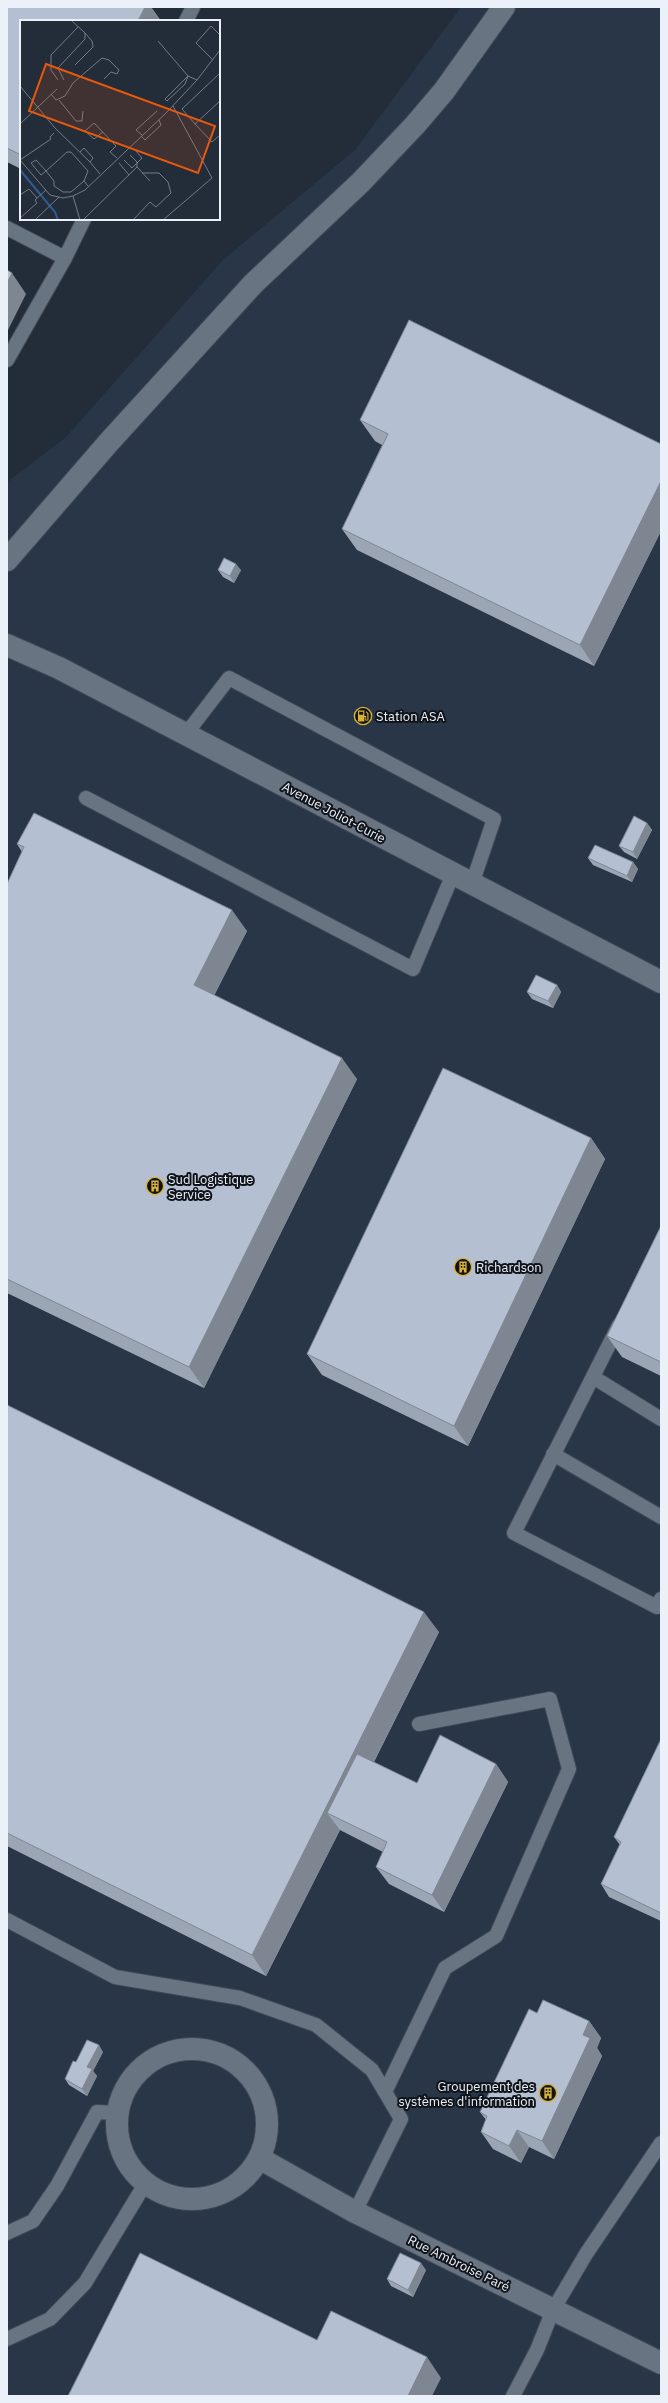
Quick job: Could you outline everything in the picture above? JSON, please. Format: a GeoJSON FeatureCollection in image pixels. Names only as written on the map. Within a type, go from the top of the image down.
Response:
{"type":"FeatureCollection","features":[{"type":"Feature","properties":{"kind":"street"},"geometry":{"type":"LineString","coordinates":[[7,560],[109,442],[254,284],[361,182],[415,125],[444,91],[504,7]]}},
{"type":"Feature","properties":{"kind":"street","name":"Avenue Joliot-Curie"},"geometry":{"type":"LineString","coordinates":[[7,645],[59,668],[661,982]]}},
{"type":"Feature","properties":{"kind":"street"},"geometry":{"type":"LineString","coordinates":[[189,2049],[215,2052],[238,2064],[256,2083],[266,2107],[267,2133],[259,2158],[244,2180],[221,2194],[196,2200],[169,2197],[145,2184],[127,2164],[117,2139],[117,2113],[126,2088],[141,2068],[164,2054],[189,2049]]}},
{"type":"Feature","properties":{"kind":"street","name":"Rue Ambroise Paré"},"geometry":{"type":"LineString","coordinates":[[259,2158],[355,2212],[661,2363]]}},
{"type":"Feature","properties":{"kind":"lane"},"geometry":{"type":"LineString","coordinates":[[186,20],[193,7]]}},
{"type":"Feature","properties":{"kind":"lane"},"geometry":{"type":"LineString","coordinates":[[7,360],[65,258],[84,220]]}},
{"type":"Feature","properties":{"kind":"lane"},"geometry":{"type":"LineString","coordinates":[[7,228],[65,258]]}},
{"type":"Feature","properties":{"kind":"lane"},"geometry":{"type":"LineString","coordinates":[[186,734],[229,678],[494,819],[472,884]]}},
{"type":"Feature","properties":{"kind":"lane"},"geometry":{"type":"LineString","coordinates":[[86,798],[413,969],[453,874]]}},
{"type":"Feature","properties":{"kind":"lane"},"geometry":{"type":"LineString","coordinates":[[625,1313],[514,1533],[657,1608],[661,1599]]}},
{"type":"Feature","properties":{"kind":"lane"},"geometry":{"type":"LineString","coordinates":[[593,1377],[661,1419]]}},
{"type":"Feature","properties":{"kind":"lane"},"geometry":{"type":"LineString","coordinates":[[554,1454],[661,1517]]}},
{"type":"Feature","properties":{"kind":"lane"},"geometry":{"type":"LineString","coordinates":[[385,2092],[445,1968],[496,1936],[569,1769],[550,1698],[419,1724]]}},
{"type":"Feature","properties":{"kind":"lane"},"geometry":{"type":"LineString","coordinates":[[7,1920],[115,1977],[240,1998],[316,2025],[372,2070],[401,2119],[355,2212]]}},
{"type":"Feature","properties":{"kind":"lane"},"geometry":{"type":"LineString","coordinates":[[7,2233],[33,2221],[57,2186],[97,2112],[117,2113]]}},
{"type":"Feature","properties":{"kind":"lane"},"geometry":{"type":"LineString","coordinates":[[513,2396],[537,2350],[554,2310],[586,2254],[661,2143]]}},
{"type":"Feature","properties":{"kind":"lane"},"geometry":{"type":"LineString","coordinates":[[7,2339],[50,2319],[85,2283],[145,2184]]}},
{"type":"Feature","properties":{"kind":"shaded area"},"geometry":{"type":"Polygon","coordinates":[[[461,7],[661,7],[661,2396],[7,2396],[7,482],[65,438],[223,260],[355,150],[461,7]]]}},
{"type":"Feature","properties":{"kind":"building"},"geometry":{"type":"Polygon","coordinates":[[[7,7],[145,7],[138,20],[20,20],[20,154],[7,148],[7,7]]]}},
{"type":"Feature","properties":{"kind":"building"},"geometry":{"type":"Polygon","coordinates":[[[7,270],[12,273],[7,283],[7,270]]]}},
{"type":"Feature","properties":{"kind":"building"},"geometry":{"type":"Polygon","coordinates":[[[409,320],[661,444],[661,481],[580,645],[342,529],[388,434],[360,420],[409,320]]]}},
{"type":"Feature","properties":{"kind":"building"},"geometry":{"type":"Polygon","coordinates":[[[224,558],[236,564],[230,576],[218,570],[224,558]]]}},
{"type":"Feature","properties":{"kind":"building","name":"Sud Logistique Service"},"geometry":{"type":"Polygon","coordinates":[[[34,813],[232,910],[194,985],[342,1058],[189,1367],[7,1279],[7,884],[24,847],[17,844],[34,813]]]}},
{"type":"Feature","properties":{"kind":"building"},"geometry":{"type":"Polygon","coordinates":[[[634,816],[647,823],[633,852],[619,846],[634,816]]]}},
{"type":"Feature","properties":{"kind":"building"},"geometry":{"type":"Polygon","coordinates":[[[595,845],[633,862],[627,876],[588,858],[595,845]]]}},
{"type":"Feature","properties":{"kind":"building"},"geometry":{"type":"Polygon","coordinates":[[[536,975],[557,985],[548,1001],[527,992],[536,975]]]}},
{"type":"Feature","properties":{"kind":"building","name":"Richardson"},"geometry":{"type":"Polygon","coordinates":[[[443,1068],[591,1138],[454,1426],[307,1354],[443,1068]]]}},
{"type":"Feature","properties":{"kind":"building"},"geometry":{"type":"Polygon","coordinates":[[[661,1226],[661,1362],[607,1336],[661,1226]]]}},
{"type":"Feature","properties":{"kind":"building"},"geometry":{"type":"Polygon","coordinates":[[[7,1405],[424,1612],[252,1955],[7,1833],[7,1405]]]}},
{"type":"Feature","properties":{"kind":"building"},"geometry":{"type":"Polygon","coordinates":[[[440,1735],[496,1764],[432,1895],[376,1867],[387,1842],[327,1813],[357,1754],[417,1783],[440,1735]]]}},
{"type":"Feature","properties":{"kind":"building"},"geometry":{"type":"Polygon","coordinates":[[[661,1739],[661,1913],[601,1884],[621,1842],[614,1837],[661,1739]]]}},
{"type":"Feature","properties":{"kind":"building","name":"Groupement des systèmes d'information"},"geometry":{"type":"Polygon","coordinates":[[[543,2000],[589,2021],[583,2035],[590,2038],[542,2141],[517,2130],[509,2146],[481,2132],[487,2116],[480,2112],[529,2009],[537,2013],[543,2000]]]}},
{"type":"Feature","properties":{"kind":"building"},"geometry":{"type":"Polygon","coordinates":[[[87,2040],[99,2045],[87,2067],[92,2069],[82,2089],[65,2079],[73,2061],[76,2062],[87,2040]]]}},
{"type":"Feature","properties":{"kind":"building"},"geometry":{"type":"Polygon","coordinates":[[[140,2253],[317,2340],[331,2311],[427,2357],[408,2396],[68,2396],[140,2253]]]}},
{"type":"Feature","properties":{"kind":"building"},"geometry":{"type":"Polygon","coordinates":[[[400,2253],[421,2263],[408,2290],[387,2279],[400,2253]]]}},
{"type":"Feature","properties":{"kind":"place","name":"Station ASA"},"geometry":{"type":"Point","coordinates":[363,716]}},
{"type":"Feature","properties":{"kind":"place","name":"Sud Logistique Service"},"geometry":{"type":"Point","coordinates":[155,1186]}},
{"type":"Feature","properties":{"kind":"place","name":"Richardson"},"geometry":{"type":"Point","coordinates":[463,1267]}},
{"type":"Feature","properties":{"kind":"place","name":"Groupement des systèmes d'information"},"geometry":{"type":"Point","coordinates":[548,2093]}}]}
